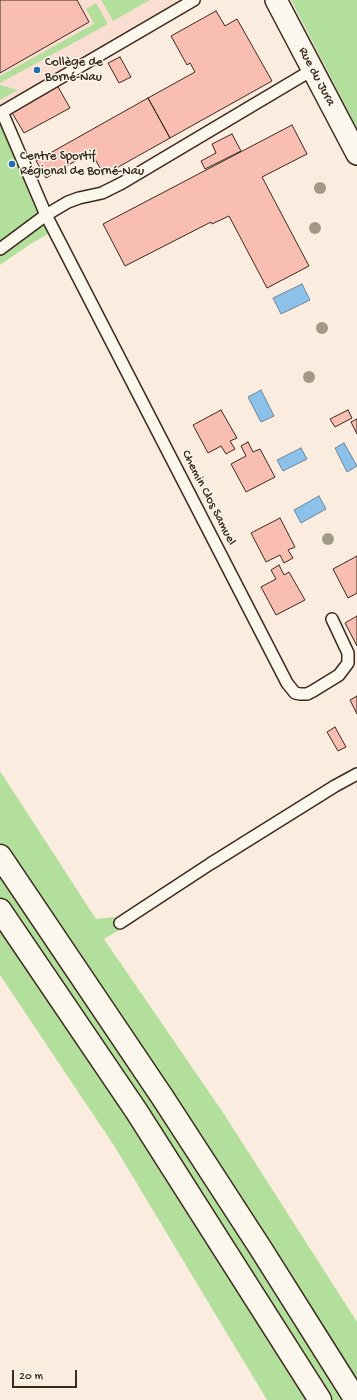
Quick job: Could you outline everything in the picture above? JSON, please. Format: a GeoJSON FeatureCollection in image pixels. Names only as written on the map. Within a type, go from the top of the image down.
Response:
{"type":"FeatureCollection","features":[{"type":"Feature","properties":{"kind":"highway"},"geometry":{"type":"LineString","coordinates":[[0,856],[164,1098],[356,1400]]}},
{"type":"Feature","properties":{"kind":"highway"},"geometry":{"type":"LineString","coordinates":[[0,910],[137,1112],[320,1400]]}},
{"type":"Feature","properties":{"kind":"street","name":"Rue du Jura"},"geometry":{"type":"LineString","coordinates":[[276,0],[357,154]]}},
{"type":"Feature","properties":{"kind":"lane","name":"Chemin Clos Samuel"},"geometry":{"type":"LineString","coordinates":[[194,0],[2,112],[46,215],[284,676],[295,693],[307,694],[313,691],[339,675],[348,663],[348,653],[332,619]]}},
{"type":"Feature","properties":{"kind":"lane"},"geometry":{"type":"LineString","coordinates":[[0,249],[46,215],[68,202],[78,198],[102,193],[312,70]]}},
{"type":"Feature","properties":{"kind":"lane"},"geometry":{"type":"LineString","coordinates":[[120,923],[210,864],[328,790],[357,774]]}},
{"type":"Feature","properties":{"kind":"shaded area","name":"Collège de Borné-Nau"},"geometry":{"type":"Polygon","coordinates":[[[0,0],[194,0],[0,113],[0,0]]]}},
{"type":"Feature","properties":{"kind":"green space"},"geometry":{"type":"Polygon","coordinates":[[[101,0],[150,0],[113,21],[101,0]]]}},
{"type":"Feature","properties":{"kind":"green space"},"geometry":{"type":"Polygon","coordinates":[[[291,0],[357,0],[357,128],[291,0]]]}},
{"type":"Feature","properties":{"kind":"green space"},"geometry":{"type":"Polygon","coordinates":[[[96,3],[108,24],[0,83],[0,76],[94,24],[86,9],[96,3]]]}},
{"type":"Feature","properties":{"kind":"green space"},"geometry":{"type":"Polygon","coordinates":[[[0,85],[18,90],[0,100],[0,85]]]}},
{"type":"Feature","properties":{"kind":"green space","name":"Centre Sportif Régional de Borné-Nau"},"geometry":{"type":"Polygon","coordinates":[[[0,113],[55,230],[32,243],[0,265],[0,113]]]}},
{"type":"Feature","properties":{"kind":"green space"},"geometry":{"type":"Polygon","coordinates":[[[0,771],[96,919],[114,917],[121,929],[104,939],[224,1114],[357,1322],[357,1400],[267,1400],[115,1147],[0,975],[0,771]]]}},
{"type":"Feature","properties":{"kind":"water"},"geometry":{"type":"Polygon","coordinates":[[[302,284],[310,300],[281,314],[273,298],[302,284]]]}},
{"type":"Feature","properties":{"kind":"water"},"geometry":{"type":"Polygon","coordinates":[[[261,390],[274,416],[261,422],[248,397],[261,390]]]}},
{"type":"Feature","properties":{"kind":"water"},"geometry":{"type":"Polygon","coordinates":[[[344,443],[357,466],[347,472],[335,448],[344,443]]]}},
{"type":"Feature","properties":{"kind":"water"},"geometry":{"type":"Polygon","coordinates":[[[301,448],[307,459],[283,471],[277,460],[301,448]]]}},
{"type":"Feature","properties":{"kind":"water"},"geometry":{"type":"Polygon","coordinates":[[[319,496],[326,509],[301,523],[294,510],[319,496]]]}},
{"type":"Feature","properties":{"kind":"building"},"geometry":{"type":"Polygon","coordinates":[[[0,0],[77,0],[89,22],[0,73],[0,0]]]}},
{"type":"Feature","properties":{"kind":"building"},"geometry":{"type":"Polygon","coordinates":[[[216,11],[225,26],[237,19],[272,81],[170,138],[148,98],[195,72],[190,63],[187,65],[171,36],[216,11]]]}},
{"type":"Feature","properties":{"kind":"building"},"geometry":{"type":"Polygon","coordinates":[[[120,57],[131,77],[119,83],[108,63],[120,57]]]}},
{"type":"Feature","properties":{"kind":"building"},"geometry":{"type":"Polygon","coordinates":[[[57,85],[70,108],[24,133],[11,111],[57,85]]]}},
{"type":"Feature","properties":{"kind":"building"},"geometry":{"type":"Polygon","coordinates":[[[148,98],[170,138],[104,175],[91,152],[46,178],[36,161],[148,98]]]}},
{"type":"Feature","properties":{"kind":"building"},"geometry":{"type":"Polygon","coordinates":[[[292,125],[307,154],[262,177],[309,266],[267,288],[229,216],[212,224],[211,222],[125,266],[103,224],[292,125]]]}},
{"type":"Feature","properties":{"kind":"building"},"geometry":{"type":"Polygon","coordinates":[[[232,134],[241,151],[205,169],[201,161],[216,153],[212,144],[232,134]]]}},
{"type":"Feature","properties":{"kind":"building"},"geometry":{"type":"Polygon","coordinates":[[[221,410],[237,438],[230,441],[235,449],[226,454],[221,446],[208,453],[193,425],[221,410]]]}},
{"type":"Feature","properties":{"kind":"building"},"geometry":{"type":"Polygon","coordinates":[[[348,410],[352,418],[335,427],[330,419],[348,410]]]}},
{"type":"Feature","properties":{"kind":"building"},"geometry":{"type":"Polygon","coordinates":[[[357,419],[357,434],[351,422],[357,419]]]}},
{"type":"Feature","properties":{"kind":"building"},"geometry":{"type":"Polygon","coordinates":[[[248,442],[253,452],[260,449],[275,477],[246,492],[231,464],[246,456],[241,446],[248,442]]]}},
{"type":"Feature","properties":{"kind":"building"},"geometry":{"type":"Polygon","coordinates":[[[280,518],[295,547],[288,550],[293,558],[284,563],[280,555],[266,562],[251,533],[280,518]]]}},
{"type":"Feature","properties":{"kind":"building"},"geometry":{"type":"Polygon","coordinates":[[[357,556],[357,593],[348,598],[333,569],[357,556]]]}},
{"type":"Feature","properties":{"kind":"building"},"geometry":{"type":"Polygon","coordinates":[[[279,565],[284,575],[289,572],[305,600],[276,615],[261,587],[276,579],[271,570],[279,565]]]}},
{"type":"Feature","properties":{"kind":"building"},"geometry":{"type":"Polygon","coordinates":[[[357,616],[357,646],[345,623],[357,616]]]}},
{"type":"Feature","properties":{"kind":"building"},"geometry":{"type":"Polygon","coordinates":[[[357,696],[357,714],[350,700],[357,696]]]}},
{"type":"Feature","properties":{"kind":"building"},"geometry":{"type":"Polygon","coordinates":[[[335,727],[346,747],[338,751],[327,732],[335,727]]]}},
{"type":"Feature","properties":{"kind":"place","name":"Collège de Borné-Nau"},"geometry":{"type":"Point","coordinates":[37,70]}},
{"type":"Feature","properties":{"kind":"place","name":"Centre Sportif Régional de Borné-Nau"},"geometry":{"type":"Point","coordinates":[12,164]}}]}
